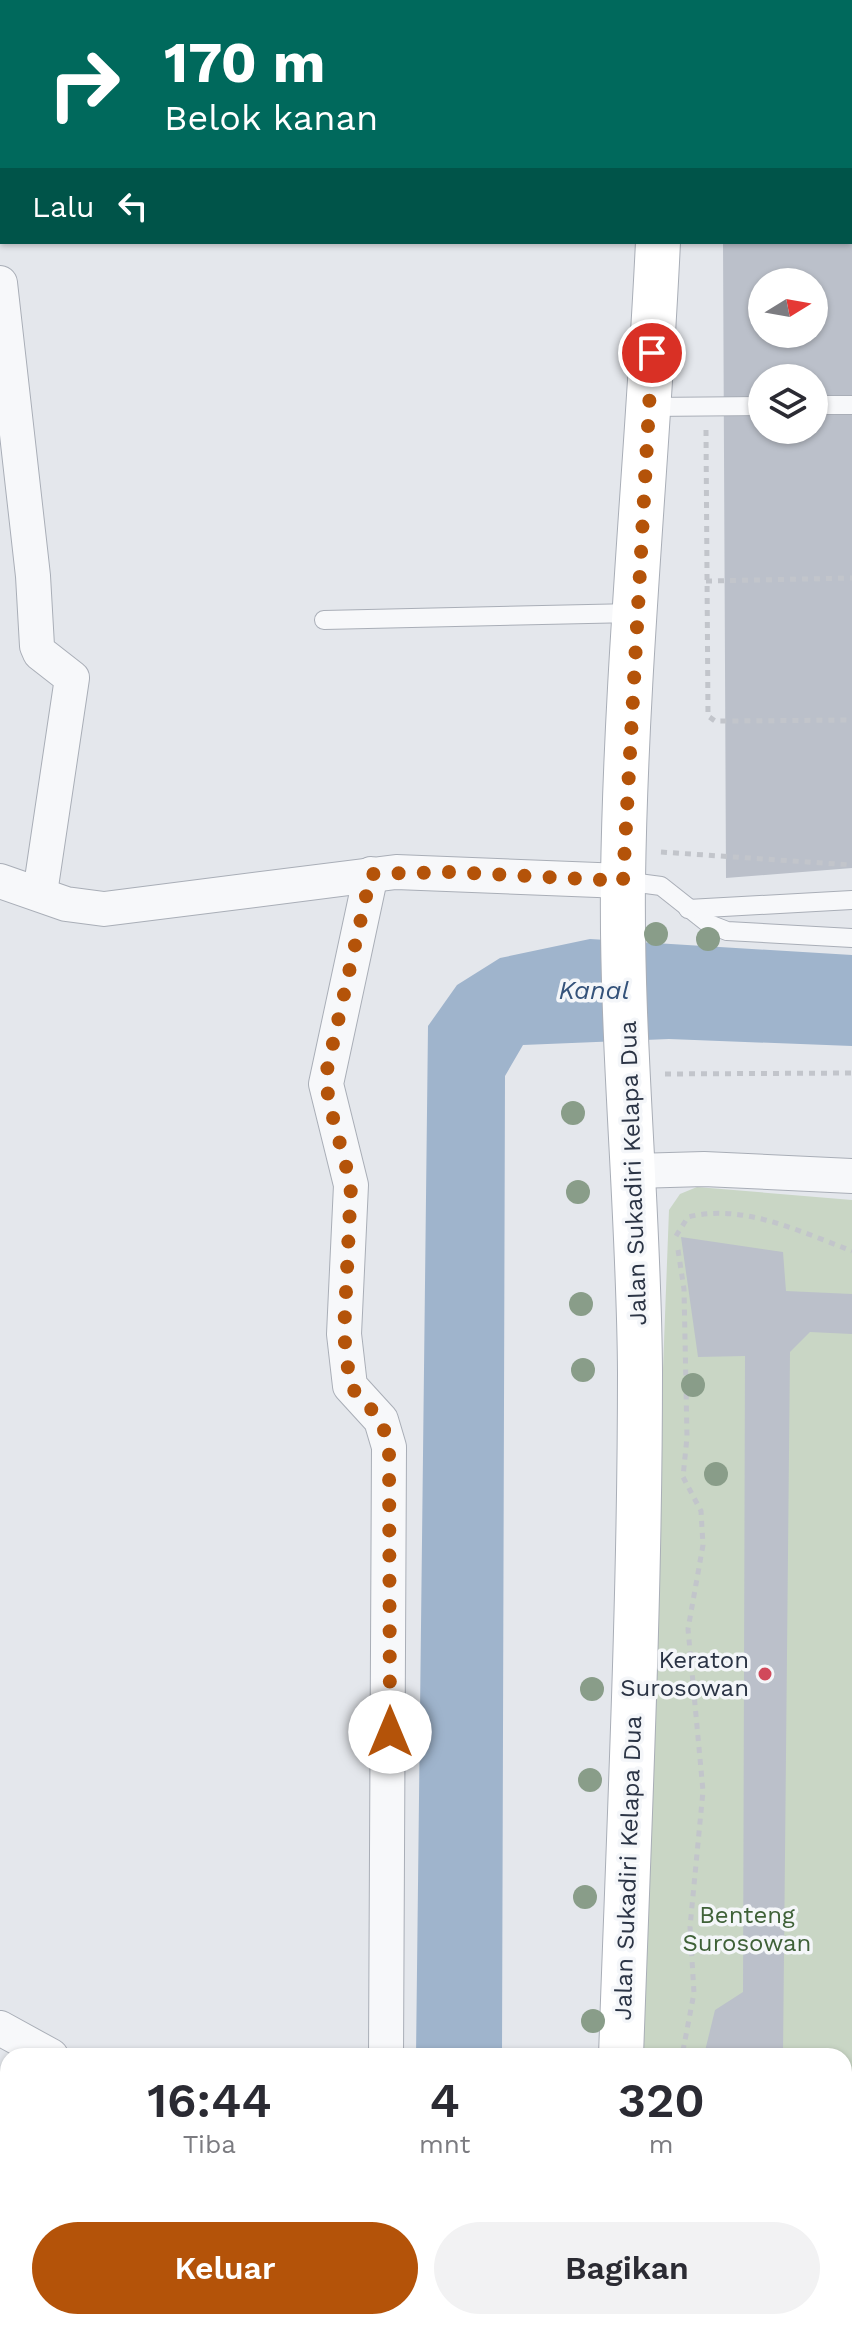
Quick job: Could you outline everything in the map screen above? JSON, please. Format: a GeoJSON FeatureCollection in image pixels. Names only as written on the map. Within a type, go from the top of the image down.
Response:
{"type":"FeatureCollection","features":[{"type":"Feature","properties":{"kind":"main road","name":"Jalan Sukadiri Kelapa Dua"},"geometry":{"type":"LineString","coordinates":[[621,2048],[636,1634],[640,1376],[635,1171],[623,934],[624,865],[658,244]]}},
{"type":"Feature","properties":{"kind":"street"},"geometry":{"type":"LineString","coordinates":[[0,283],[33,576],[38,650],[72,678],[40,893]]}},
{"type":"Feature","properties":{"kind":"street"},"geometry":{"type":"LineString","coordinates":[[0,881],[66,904],[104,909],[371,874],[624,865]]}},
{"type":"Feature","properties":{"kind":"street"},"geometry":{"type":"LineString","coordinates":[[371,874],[326,1084],[351,1185],[344,1334],[350,1386],[381,1420],[389,1447],[386,2048]]}},
{"type":"Feature","properties":{"kind":"street"},"geometry":{"type":"LineString","coordinates":[[635,1171],[704,1169],[852,1176]]}},
{"type":"Feature","properties":{"kind":"street"},"geometry":{"type":"LineString","coordinates":[[0,2028],[36,2048]]}},
{"type":"Feature","properties":{"kind":"lane"},"geometry":{"type":"LineString","coordinates":[[828,405],[852,405]]}},
{"type":"Feature","properties":{"kind":"lane"},"geometry":{"type":"LineString","coordinates":[[649,407],[748,406]]}},
{"type":"Feature","properties":{"kind":"lane"},"geometry":{"type":"LineString","coordinates":[[324,620],[637,612]]}},
{"type":"Feature","properties":{"kind":"lane"},"geometry":{"type":"LineString","coordinates":[[624,865],[661,886],[709,924],[727,931],[852,938]]}},
{"type":"Feature","properties":{"kind":"lane"},"geometry":{"type":"LineString","coordinates":[[688,909],[852,900]]}},
{"type":"Feature","properties":{"kind":"path"},"geometry":{"type":"LineString","coordinates":[[706,407],[708,716],[715,721],[852,720]]}},
{"type":"Feature","properties":{"kind":"path"},"geometry":{"type":"LineString","coordinates":[[706,581],[852,578]]}},
{"type":"Feature","properties":{"kind":"path"},"geometry":{"type":"LineString","coordinates":[[624,865],[852,865]]}},
{"type":"Feature","properties":{"kind":"path"},"geometry":{"type":"LineString","coordinates":[[628,1063],[852,1073]]}},
{"type":"Feature","properties":{"kind":"path"},"geometry":{"type":"LineString","coordinates":[[684,2048],[694,1993],[690,1927],[703,1791],[688,1629],[703,1545],[701,1511],[683,1477],[687,1437],[684,1289],[676,1233],[688,1217],[708,1212],[773,1221],[852,1251]]}},
{"type":"Feature","properties":{"kind":"green space","name":"Benteng Surosowan"},"geometry":{"type":"Polygon","coordinates":[[[697,1187],[852,1200],[852,2048],[637,2048],[669,1210],[680,1194],[697,1187]]]}},
{"type":"Feature","properties":{"kind":"water","name":"Kanal"},"geometry":{"type":"Polygon","coordinates":[[[590,939],[852,955],[852,1046],[669,1039],[523,1045],[505,1076],[502,2048],[416,2048],[428,1026],[457,985],[500,958],[590,939]]]}},
{"type":"Feature","properties":{"kind":"building"},"geometry":{"type":"Polygon","coordinates":[[[723,244],[852,244],[852,868],[726,878],[723,244]]]}},
{"type":"Feature","properties":{"kind":"building","name":"Keraton Surosowan"},"geometry":{"type":"Polygon","coordinates":[[[681,1237],[783,1252],[786,1291],[852,1294],[852,1334],[810,1332],[790,1352],[783,2048],[706,2048],[715,2010],[743,1992],[745,1356],[698,1357],[681,1237]]]}},
{"type":"Feature","properties":{"kind":"place","name":"Keraton Surosowan"},"geometry":{"type":"Point","coordinates":[765,1674]}},
{"type":"Feature","properties":{"kind":"route"},"geometry":{"type":"LineString","coordinates":[[390,1732],[388,1434],[381,1420],[350,1386],[344,1334],[351,1185],[328,1099],[327,1070],[371,874],[451,872],[623,881],[652,353]]}}]}
